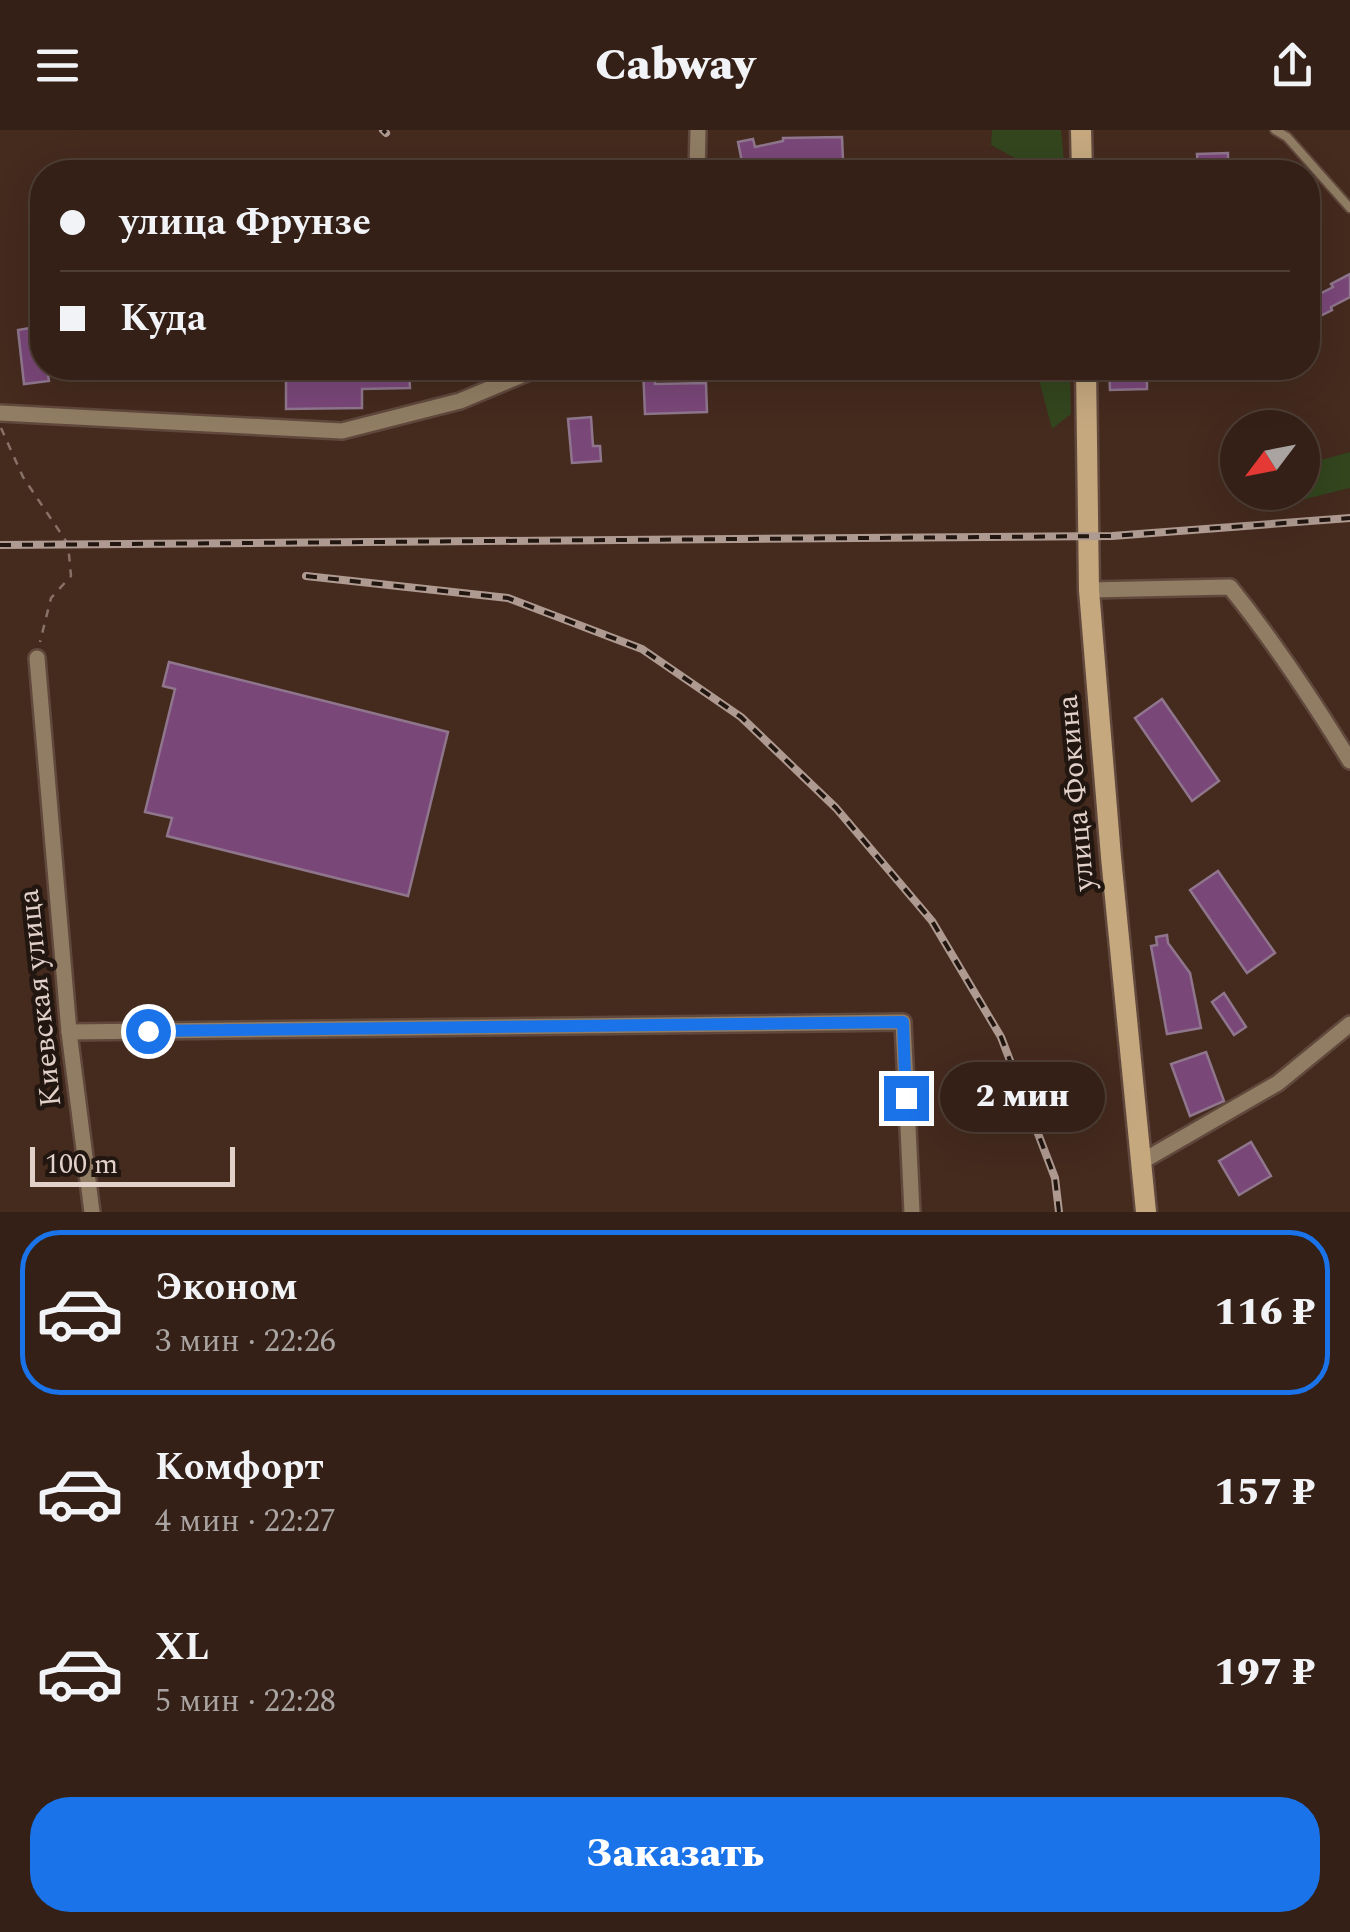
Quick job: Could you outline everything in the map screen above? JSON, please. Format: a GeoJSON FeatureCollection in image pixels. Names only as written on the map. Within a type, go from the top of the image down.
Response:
{"type":"FeatureCollection","features":[{"type":"Feature","properties":{"kind":"main road"},"geometry":{"type":"LineString","coordinates":[[1082,130],[1082,160]]}},
{"type":"Feature","properties":{"kind":"main road","name":"улица Фокина"},"geometry":{"type":"LineString","coordinates":[[1086,380],[1089,590],[1110,857],[1146,1212]]}},
{"type":"Feature","properties":{"kind":"street"},"geometry":{"type":"LineString","coordinates":[[697,160],[698,130]]}},
{"type":"Feature","properties":{"kind":"street"},"geometry":{"type":"LineString","coordinates":[[0,414],[342,431],[460,401],[510,380]]}},
{"type":"Feature","properties":{"kind":"street"},"geometry":{"type":"LineString","coordinates":[[1089,590],[1230,587],[1269,634],[1350,760]]}},
{"type":"Feature","properties":{"kind":"street","name":"Киевская улица"},"geometry":{"type":"LineString","coordinates":[[37,658],[69,1032],[92,1212]]}},
{"type":"Feature","properties":{"kind":"street"},"geometry":{"type":"LineString","coordinates":[[69,1032],[903,1022],[912,1212]]}},
{"type":"Feature","properties":{"kind":"street"},"geometry":{"type":"LineString","coordinates":[[1140,1162],[1278,1083],[1350,1024]]}},
{"type":"Feature","properties":{"kind":"lane"},"geometry":{"type":"LineString","coordinates":[[1276,130],[1288,137],[1308,160]]}},
{"type":"Feature","properties":{"kind":"lane"},"geometry":{"type":"LineString","coordinates":[[1320,174],[1350,208]]}},
{"type":"Feature","properties":{"kind":"path"},"geometry":{"type":"LineString","coordinates":[[0,426],[23,477],[68,544],[71,576],[51,598],[37,658]]}},
{"type":"Feature","properties":{"kind":"green space"},"geometry":{"type":"Polygon","coordinates":[[[992,130],[1061,130],[1064,160],[1018,160],[991,145],[992,130]]]}},
{"type":"Feature","properties":{"kind":"green space"},"geometry":{"type":"Polygon","coordinates":[[[1039,380],[1070,380],[1071,414],[1052,429],[1039,380]]]}},
{"type":"Feature","properties":{"kind":"green space"},"geometry":{"type":"Polygon","coordinates":[[[1350,452],[1350,488],[1320,495],[1320,460],[1350,452]]]}},
{"type":"Feature","properties":{"kind":"building"},"geometry":{"type":"Polygon","coordinates":[[[842,137],[843,160],[742,160],[738,142],[753,139],[755,147],[783,138],[842,137]]]}},
{"type":"Feature","properties":{"kind":"building"},"geometry":{"type":"Polygon","coordinates":[[[1228,153],[1228,160],[1197,160],[1197,154],[1228,153]]]}},
{"type":"Feature","properties":{"kind":"building"},"geometry":{"type":"Polygon","coordinates":[[[1350,274],[1350,297],[1320,316],[1320,294],[1333,287],[1331,284],[1350,274]]]}},
{"type":"Feature","properties":{"kind":"building"},"geometry":{"type":"Polygon","coordinates":[[[30,328],[30,380],[49,381],[24,384],[18,330],[30,328]]]}},
{"type":"Feature","properties":{"kind":"building"},"geometry":{"type":"Polygon","coordinates":[[[286,380],[410,380],[410,388],[362,389],[362,408],[286,409],[286,380]]]}},
{"type":"Feature","properties":{"kind":"building"},"geometry":{"type":"Polygon","coordinates":[[[644,380],[655,380],[655,384],[706,383],[707,412],[645,414],[644,380]]]}},
{"type":"Feature","properties":{"kind":"building"},"geometry":{"type":"Polygon","coordinates":[[[1110,380],[1147,380],[1147,389],[1110,390],[1110,380]]]}},
{"type":"Feature","properties":{"kind":"building"},"geometry":{"type":"Polygon","coordinates":[[[591,417],[593,446],[600,446],[601,461],[572,463],[568,419],[591,417]]]}},
{"type":"Feature","properties":{"kind":"building"},"geometry":{"type":"Polygon","coordinates":[[[169,662],[448,732],[408,896],[167,836],[172,818],[145,812],[175,689],[163,686],[169,662]]]}},
{"type":"Feature","properties":{"kind":"building"},"geometry":{"type":"Polygon","coordinates":[[[1162,699],[1219,781],[1192,801],[1135,718],[1162,699]]]}},
{"type":"Feature","properties":{"kind":"building"},"geometry":{"type":"Polygon","coordinates":[[[1218,871],[1275,953],[1247,973],[1190,890],[1218,871]]]}},
{"type":"Feature","properties":{"kind":"building"},"geometry":{"type":"Polygon","coordinates":[[[1167,935],[1168,943],[1190,973],[1201,1028],[1167,1034],[1151,946],[1157,945],[1156,937],[1167,935]]]}},
{"type":"Feature","properties":{"kind":"building"},"geometry":{"type":"Polygon","coordinates":[[[1224,993],[1246,1027],[1234,1035],[1212,1002],[1224,993]]]}},
{"type":"Feature","properties":{"kind":"building"},"geometry":{"type":"Polygon","coordinates":[[[1206,1052],[1224,1101],[1190,1116],[1171,1064],[1206,1052]]]}},
{"type":"Feature","properties":{"kind":"building"},"geometry":{"type":"Polygon","coordinates":[[[1251,1142],[1271,1176],[1239,1195],[1219,1161],[1251,1142]]]}},
{"type":"Feature","properties":{"kind":"railway"},"geometry":{"type":"LineString","coordinates":[[383,130],[386,133]]}},
{"type":"Feature","properties":{"kind":"railway"},"geometry":{"type":"LineString","coordinates":[[0,545],[1112,536],[1350,518]]}},
{"type":"Feature","properties":{"kind":"railway"},"geometry":{"type":"LineString","coordinates":[[306,576],[508,598],[642,649],[741,717],[836,808],[932,921],[1001,1037],[1055,1178],[1059,1212]]}},
{"type":"Feature","properties":{"kind":"route"},"geometry":{"type":"LineString","coordinates":[[148,1031],[903,1022],[906,1098]]}}]}
